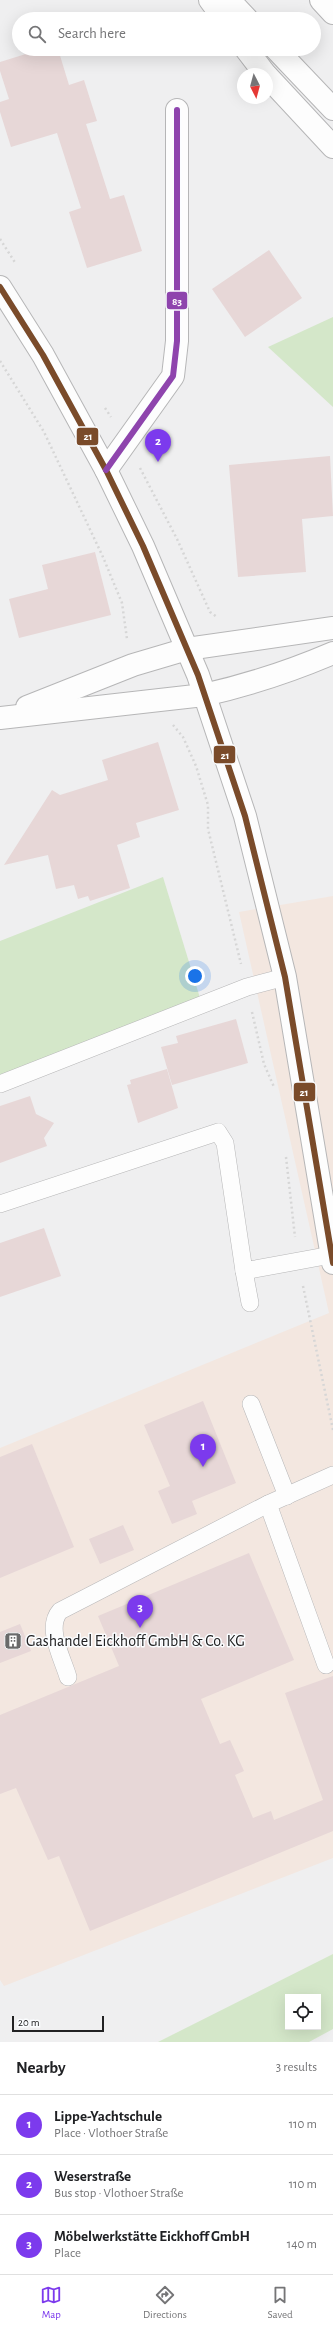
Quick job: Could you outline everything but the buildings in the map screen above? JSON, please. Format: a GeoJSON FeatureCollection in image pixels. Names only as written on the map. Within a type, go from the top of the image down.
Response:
{"type":"FeatureCollection","features":[{"type":"Feature","properties":{"kind":"main road"},"geometry":{"type":"LineString","coordinates":[[210,0],[219,12]]}},
{"type":"Feature","properties":{"kind":"main road"},"geometry":{"type":"LineString","coordinates":[[229,0],[241,12]]}},
{"type":"Feature","properties":{"kind":"main road"},"geometry":{"type":"LineString","coordinates":[[321,0],[333,13]]}},
{"type":"Feature","properties":{"kind":"main road"},"geometry":{"type":"LineString","coordinates":[[251,56],[260,68]]}},
{"type":"Feature","properties":{"kind":"main road"},"geometry":{"type":"LineString","coordinates":[[283,56],[333,109]]}},
{"type":"Feature","properties":{"kind":"main road"},"geometry":{"type":"LineString","coordinates":[[273,82],[333,147]]}},
{"type":"Feature","properties":{"kind":"main road"},"geometry":{"type":"LineString","coordinates":[[106,470],[173,376],[177,341],[177,110]]}},
{"type":"Feature","properties":{"kind":"main road"},"geometry":{"type":"LineString","coordinates":[[0,287],[43,356],[106,470],[143,546],[187,649],[204,694],[245,816],[285,977],[332,1259]]}},
{"type":"Feature","properties":{"kind":"main road"},"geometry":{"type":"LineString","coordinates":[[0,718],[133,665],[187,649],[333,628]]}},
{"type":"Feature","properties":{"kind":"main road"},"geometry":{"type":"LineString","coordinates":[[0,718],[204,694],[234,688],[299,668],[333,653]]}},
{"type":"Feature","properties":{"kind":"lane"},"geometry":{"type":"LineString","coordinates":[[0,1084],[247,987],[285,977]]}},
{"type":"Feature","properties":{"kind":"lane"},"geometry":{"type":"LineString","coordinates":[[0,1204],[218,1132],[225,1143],[250,1303]]}},
{"type":"Feature","properties":{"kind":"lane"},"geometry":{"type":"LineString","coordinates":[[244,1271],[298,1262],[332,1259]]}},
{"type":"Feature","properties":{"kind":"lane"},"geometry":{"type":"LineString","coordinates":[[251,1404],[288,1496]]}},
{"type":"Feature","properties":{"kind":"lane"},"geometry":{"type":"LineString","coordinates":[[68,1677],[54,1628],[55,1617],[60,1611],[268,1504],[333,1475]]}},
{"type":"Feature","properties":{"kind":"lane"},"geometry":{"type":"LineString","coordinates":[[268,1504],[326,1665]]}},
{"type":"Feature","properties":{"kind":"path"},"geometry":{"type":"LineString","coordinates":[[0,361],[44,432],[103,557],[122,603],[124,630],[133,665]]}},
{"type":"Feature","properties":{"kind":"path"},"geometry":{"type":"LineString","coordinates":[[145,702],[148,712],[172,723],[183,737],[196,766],[208,805],[208,829],[247,987],[264,1064],[276,1090]]}},
{"type":"Feature","properties":{"kind":"path"},"geometry":{"type":"LineString","coordinates":[[285,1151],[298,1262],[333,1430]]}},
{"type":"Feature","properties":{"kind":"shaded area"},"geometry":{"type":"Polygon","coordinates":[[[333,896],[333,1858],[4,1986],[0,1980],[0,1448],[329,1313],[239,912],[333,896]]]}},
{"type":"Feature","properties":{"kind":"green space"},"geometry":{"type":"Polygon","coordinates":[[[333,317],[333,407],[268,347],[333,317]]]}},
{"type":"Feature","properties":{"kind":"green space"},"geometry":{"type":"Polygon","coordinates":[[[163,877],[200,998],[0,1077],[0,941],[163,877]]]}},
{"type":"Feature","properties":{"kind":"green space"},"geometry":{"type":"Polygon","coordinates":[[[333,1954],[333,2029],[309,2042],[158,2042],[333,1954]]]}},
{"type":"Feature","properties":{"kind":"transit line","name":"83"},"geometry":{"type":"LineString","coordinates":[[106,470],[173,376],[177,341],[177,110]]}},
{"type":"Feature","properties":{"kind":"transit line","name":"21"},"geometry":{"type":"LineString","coordinates":[[0,287],[43,355],[106,470],[143,546],[198,675],[245,816],[285,977],[333,1263]]}},
{"type":"Feature","properties":{"kind":"place","name":"Weserstraße"},"geometry":{"type":"Point","coordinates":[158,462]}},
{"type":"Feature","properties":{"kind":"place","name":"Lippe-Yachtschule"},"geometry":{"type":"Point","coordinates":[203,1467]}},
{"type":"Feature","properties":{"kind":"place","name":"Möbelwerkstätte Eickhoff GmbH"},"geometry":{"type":"Point","coordinates":[140,1628]}},
{"type":"Feature","properties":{"kind":"place","name":"Gashandel Eickhoff GmbH & Co. KG"},"geometry":{"type":"Point","coordinates":[13,1641]}}]}
